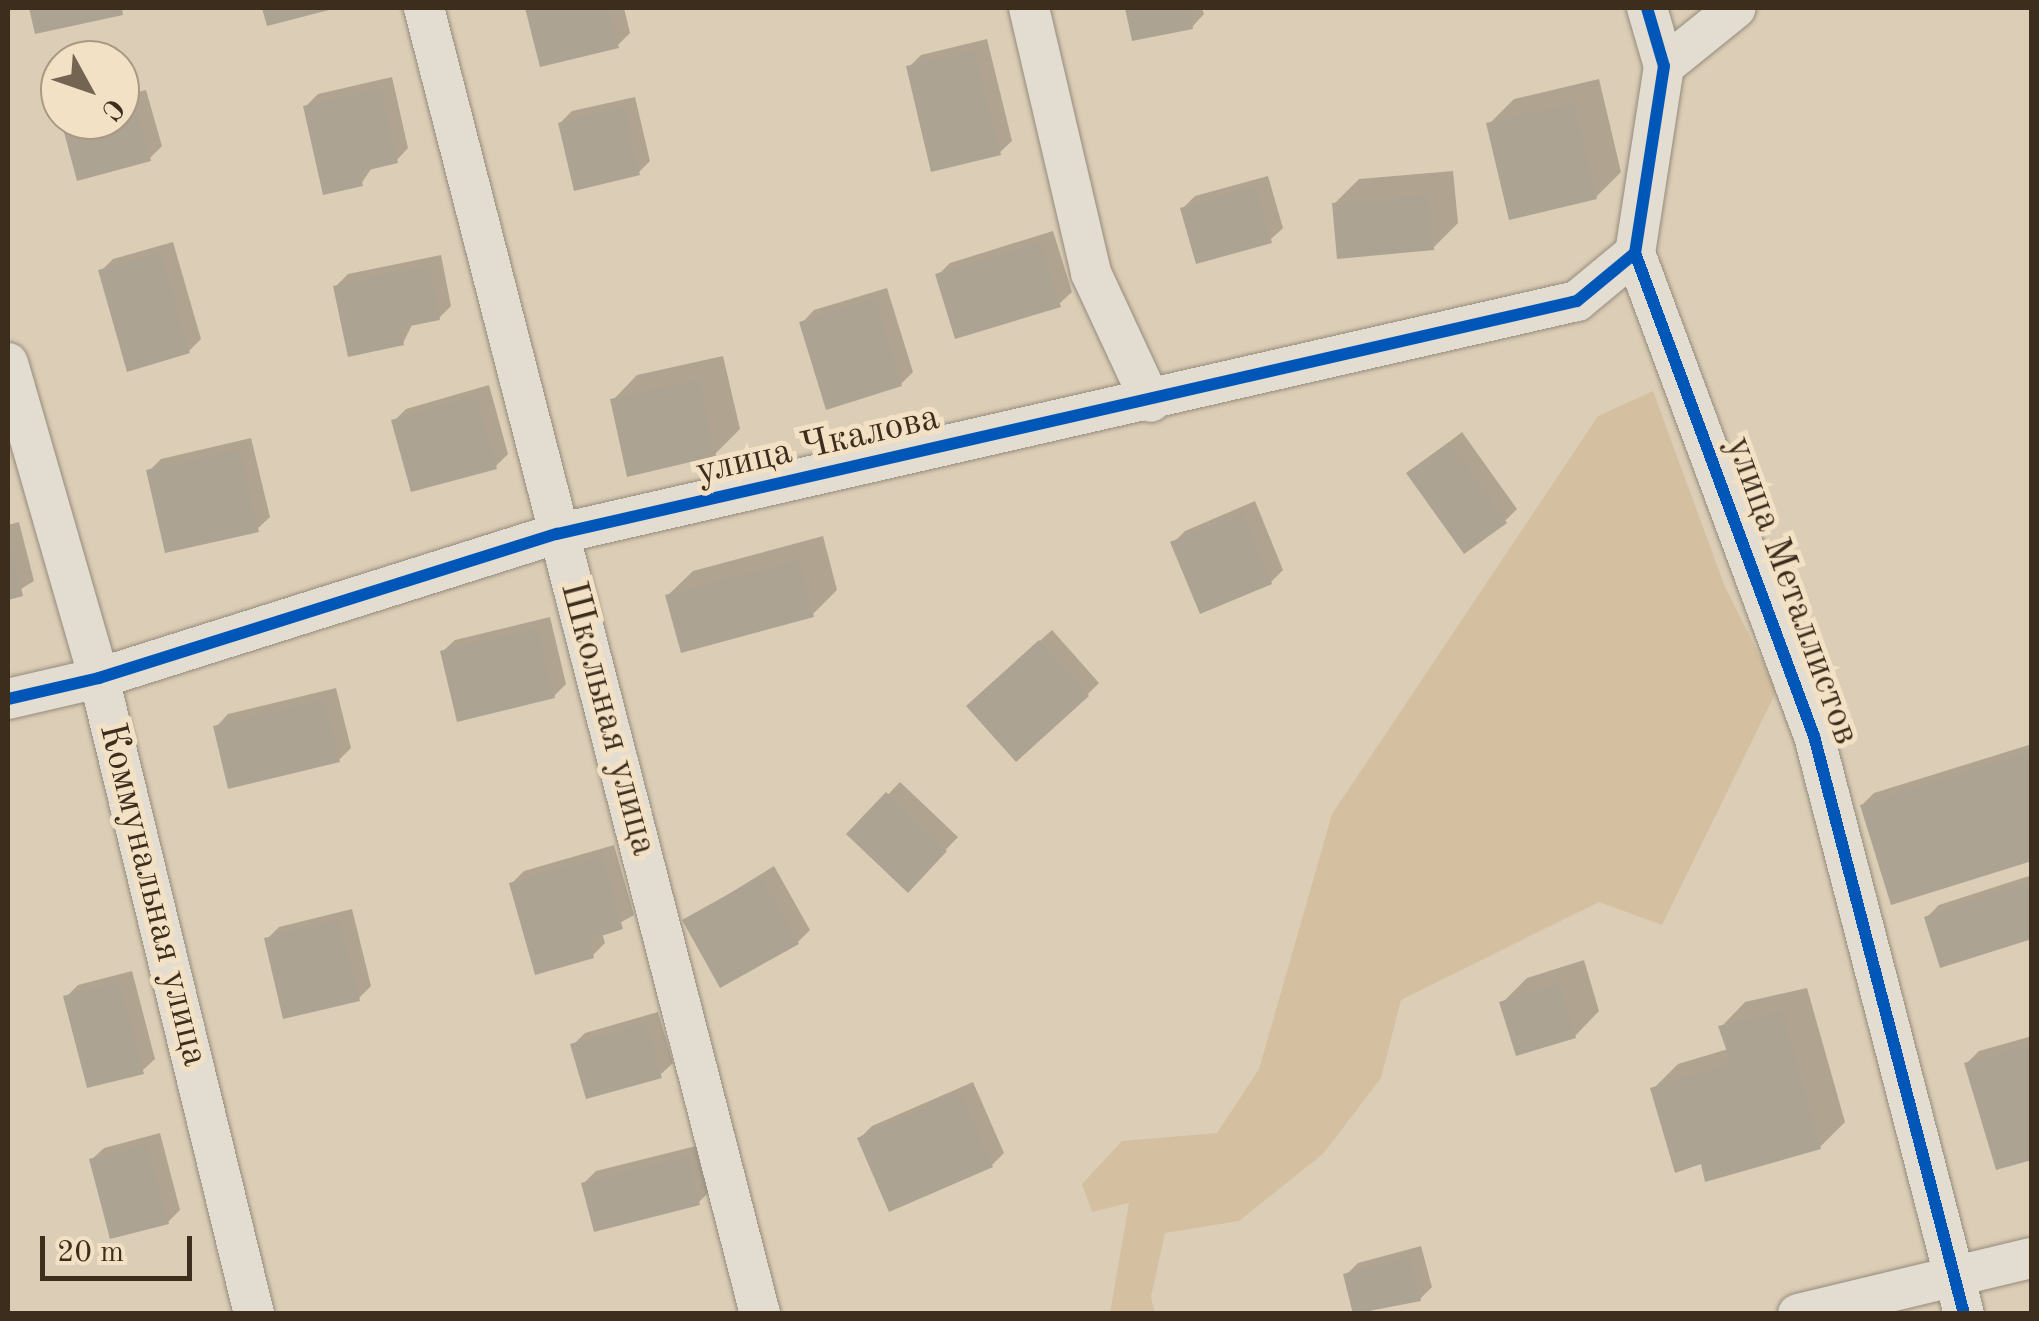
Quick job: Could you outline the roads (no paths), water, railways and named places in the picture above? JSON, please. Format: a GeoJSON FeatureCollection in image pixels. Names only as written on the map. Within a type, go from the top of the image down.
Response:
{"type":"FeatureCollection","features":[{"type":"Feature","properties":{"kind":"street","name":"Школьная улица"},"geometry":{"type":"LineString","coordinates":[[424,8],[760,1314]]}},
{"type":"Feature","properties":{"kind":"street"},"geometry":{"type":"LineString","coordinates":[[1029,8],[1092,273],[1151,402]]}},
{"type":"Feature","properties":{"kind":"street","name":"улица Металлистов"},"geometry":{"type":"LineString","coordinates":[[1647,8],[1664,66],[1635,253],[1814,736],[1961,1296]]}},
{"type":"Feature","properties":{"kind":"street"},"geometry":{"type":"LineString","coordinates":[[1664,66],[1736,8]]}},
{"type":"Feature","properties":{"kind":"street","name":"улица Чкалова"},"geometry":{"type":"LineString","coordinates":[[8,699],[100,678],[558,534],[1151,402],[1577,301],[1635,253]]}},
{"type":"Feature","properties":{"kind":"street","name":"Коммунальная улица"},"geometry":{"type":"LineString","coordinates":[[8,363],[100,678],[254,1314]]}},
{"type":"Feature","properties":{"kind":"street"},"geometry":{"type":"LineString","coordinates":[[1798,1314],[1961,1296],[2032,1258]]}}]}
